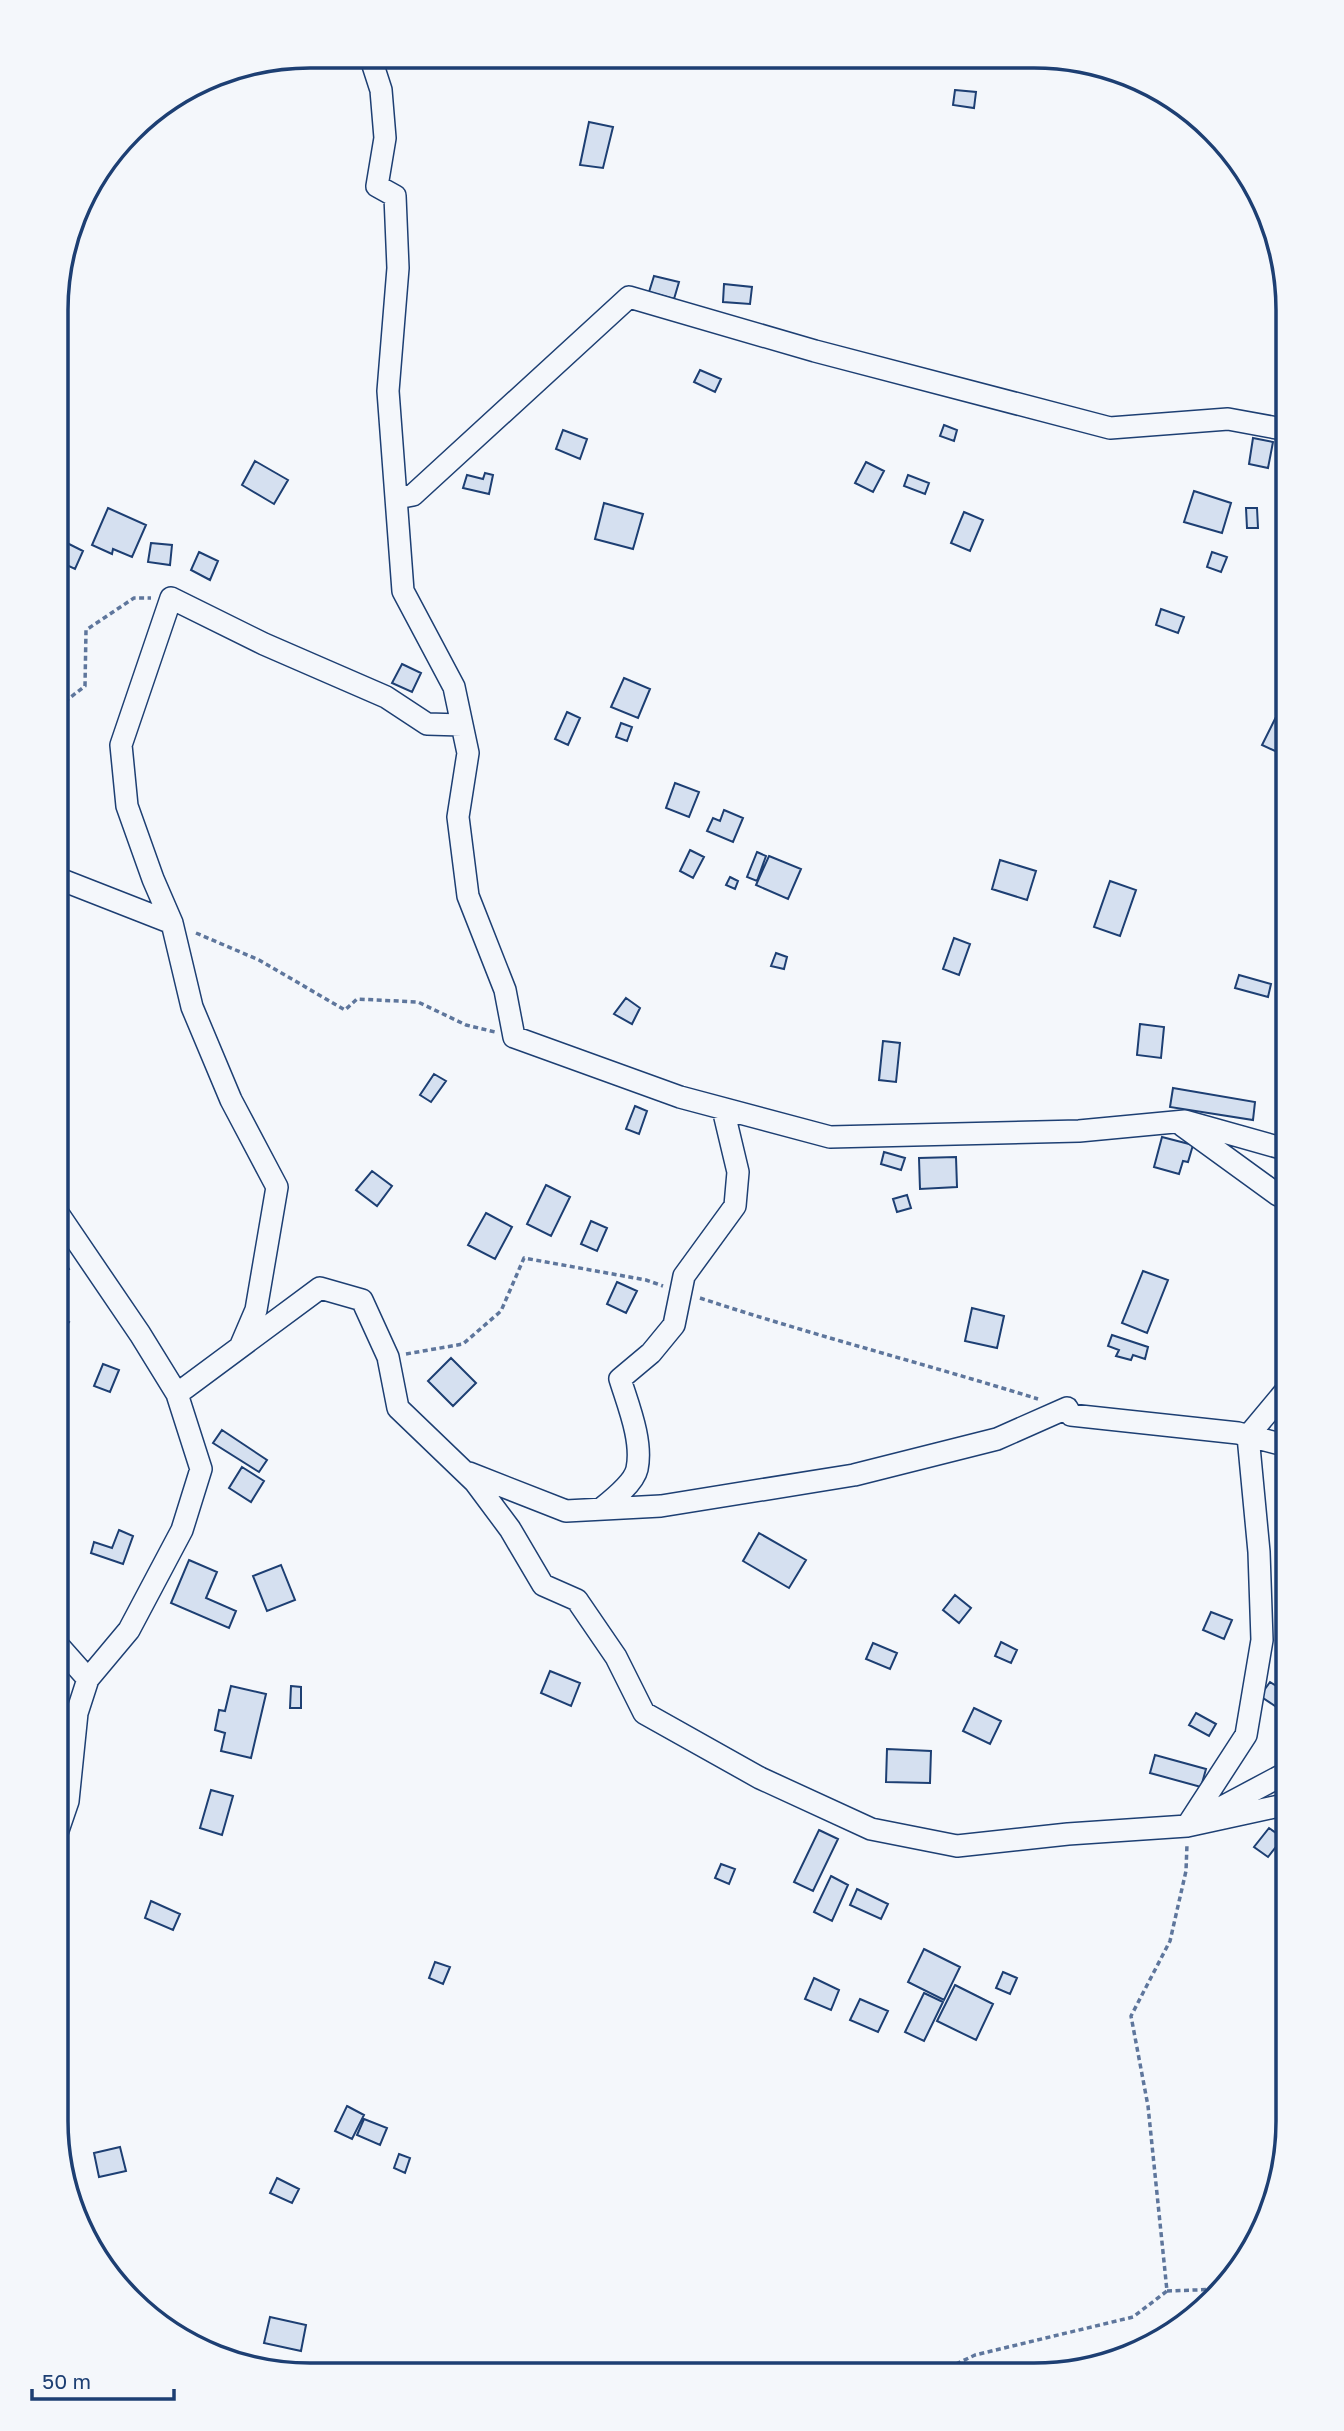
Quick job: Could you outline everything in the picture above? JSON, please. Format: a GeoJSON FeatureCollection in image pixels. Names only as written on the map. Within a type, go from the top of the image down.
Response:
{"type":"FeatureCollection","features":[{"type":"Feature","properties":{"kind":"street"},"geometry":{"type":"LineString","coordinates":[[374,68],[381,90],[385,138],[377,186],[395,196],[398,268],[388,391],[403,591],[454,687],[468,753],[458,817],[468,896],[505,990],[514,1037],[680,1097],[830,1137],[1079,1131],[1185,1121],[1276,1146]]}},
{"type":"Feature","properties":{"kind":"street"},"geometry":{"type":"LineString","coordinates":[[397,498],[413,495],[629,297],[814,351],[1110,428],[1228,419],[1276,428]]}},
{"type":"Feature","properties":{"kind":"street"},"geometry":{"type":"LineString","coordinates":[[241,1347],[256,1310],[277,1187],[231,1100],[192,1007],[172,923],[127,806],[121,745],[171,598],[264,644],[386,697],[427,724],[462,725]]}},
{"type":"Feature","properties":{"kind":"street"},"geometry":{"type":"LineString","coordinates":[[68,882],[172,923]]}},
{"type":"Feature","properties":{"kind":"street"},"geometry":{"type":"LineString","coordinates":[[601,1509],[618,1495],[637,1471],[636,1429],[620,1379],[651,1353],[674,1325],[684,1276],[735,1206],[738,1171],[723,1109]]}},
{"type":"Feature","properties":{"kind":"street"},"geometry":{"type":"LineString","coordinates":[[1178,1122],[1276,1193]]}},
{"type":"Feature","properties":{"kind":"street"},"geometry":{"type":"LineString","coordinates":[[68,1228],[133,1323],[177,1394],[201,1469],[182,1530],[129,1630],[88,1679],[77,1713],[68,1801]]}},
{"type":"Feature","properties":{"kind":"street"},"geometry":{"type":"LineString","coordinates":[[177,1394],[320,1288],[362,1300],[387,1357],[398,1408],[475,1482],[510,1530],[543,1585],[577,1600],[616,1657],[644,1713],[760,1778],[871,1829],[957,1846],[1068,1834],[1187,1826],[1275,1807]]}},
{"type":"Feature","properties":{"kind":"street"},"geometry":{"type":"LineString","coordinates":[[1187,1826],[1246,1735],[1262,1640],[1259,1552],[1248,1436],[1275,1403]]}},
{"type":"Feature","properties":{"kind":"street"},"geometry":{"type":"LineString","coordinates":[[463,1471],[566,1511],[661,1506],[853,1475],[997,1439],[1067,1408],[1072,1415],[1248,1436],[1275,1443]]}},
{"type":"Feature","properties":{"kind":"street"},"geometry":{"type":"LineString","coordinates":[[68,1656],[88,1679]]}},
{"type":"Feature","properties":{"kind":"street"},"geometry":{"type":"LineString","coordinates":[[1187,1826],[1275,1778]]}},
{"type":"Feature","properties":{"kind":"path"},"geometry":{"type":"LineString","coordinates":[[68,699],[85,686],[86,630],[134,598],[171,598]]}},
{"type":"Feature","properties":{"kind":"path"},"geometry":{"type":"LineString","coordinates":[[172,923],[259,960],[345,1010],[358,999],[418,1002],[466,1025],[514,1037]]}},
{"type":"Feature","properties":{"kind":"path"},"geometry":{"type":"LineString","coordinates":[[387,1357],[463,1344],[501,1311],[524,1258],[646,1280],[778,1324],[1067,1408]]}},
{"type":"Feature","properties":{"kind":"path"},"geometry":{"type":"LineString","coordinates":[[1167,2291],[1148,2106],[1131,2016],[1170,1941],[1186,1871],[1187,1826]]}},
{"type":"Feature","properties":{"kind":"path"},"geometry":{"type":"LineString","coordinates":[[958,2363],[975,2355],[1133,2318],[1167,2291],[1208,2289]]}},
{"type":"Feature","properties":{"kind":"building"},"geometry":{"type":"Polygon","coordinates":[[[955,90],[976,92],[974,108],[953,105],[955,90]]]}},
{"type":"Feature","properties":{"kind":"building"},"geometry":{"type":"Polygon","coordinates":[[[589,122],[613,127],[603,168],[580,165],[589,122]]]}},
{"type":"Feature","properties":{"kind":"building"},"geometry":{"type":"Polygon","coordinates":[[[654,276],[679,282],[674,299],[649,292],[654,276]]]}},
{"type":"Feature","properties":{"kind":"building"},"geometry":{"type":"Polygon","coordinates":[[[724,284],[752,287],[750,304],[723,302],[724,284]]]}},
{"type":"Feature","properties":{"kind":"building"},"geometry":{"type":"Polygon","coordinates":[[[700,370],[721,379],[715,392],[694,382],[700,370]]]}},
{"type":"Feature","properties":{"kind":"building"},"geometry":{"type":"Polygon","coordinates":[[[944,425],[957,430],[954,441],[940,436],[944,425]]]}},
{"type":"Feature","properties":{"kind":"building"},"geometry":{"type":"Polygon","coordinates":[[[563,430],[587,439],[580,459],[556,449],[563,430]]]}},
{"type":"Feature","properties":{"kind":"building"},"geometry":{"type":"Polygon","coordinates":[[[1253,438],[1273,442],[1268,468],[1249,464],[1253,438]]]}},
{"type":"Feature","properties":{"kind":"building"},"geometry":{"type":"Polygon","coordinates":[[[255,461],[288,480],[274,504],[242,485],[255,461]]]}},
{"type":"Feature","properties":{"kind":"building"},"geometry":{"type":"Polygon","coordinates":[[[866,462],[884,471],[873,492],[855,483],[866,462]]]}},
{"type":"Feature","properties":{"kind":"building"},"geometry":{"type":"Polygon","coordinates":[[[485,473],[493,475],[489,494],[463,488],[467,475],[483,479],[485,473]]]}},
{"type":"Feature","properties":{"kind":"building"},"geometry":{"type":"Polygon","coordinates":[[[908,475],[929,483],[925,494],[904,486],[908,475]]]}},
{"type":"Feature","properties":{"kind":"building"},"geometry":{"type":"Polygon","coordinates":[[[1194,491],[1231,503],[1222,533],[1184,522],[1194,491]]]}},
{"type":"Feature","properties":{"kind":"building"},"geometry":{"type":"Polygon","coordinates":[[[604,503],[643,514],[633,549],[595,539],[604,503]]]}},
{"type":"Feature","properties":{"kind":"building"},"geometry":{"type":"Polygon","coordinates":[[[108,508],[146,525],[132,557],[113,549],[112,554],[92,545],[108,508]]]}},
{"type":"Feature","properties":{"kind":"building"},"geometry":{"type":"Polygon","coordinates":[[[1246,508],[1257,508],[1258,528],[1247,528],[1246,508]]]}},
{"type":"Feature","properties":{"kind":"building"},"geometry":{"type":"Polygon","coordinates":[[[964,512],[983,520],[970,551],[951,543],[964,512]]]}},
{"type":"Feature","properties":{"kind":"building"},"geometry":{"type":"Polygon","coordinates":[[[151,543],[172,545],[170,565],[148,562],[151,543]]]}},
{"type":"Feature","properties":{"kind":"building"},"geometry":{"type":"Polygon","coordinates":[[[68,544],[83,551],[75,569],[68,566],[68,544]]]}},
{"type":"Feature","properties":{"kind":"building"},"geometry":{"type":"Polygon","coordinates":[[[199,552],[218,561],[210,580],[191,570],[199,552]]]}},
{"type":"Feature","properties":{"kind":"building"},"geometry":{"type":"Polygon","coordinates":[[[1212,552],[1227,557],[1221,572],[1207,567],[1212,552]]]}},
{"type":"Feature","properties":{"kind":"building"},"geometry":{"type":"Polygon","coordinates":[[[1161,609],[1184,617],[1178,633],[1156,625],[1161,609]]]}},
{"type":"Feature","properties":{"kind":"building"},"geometry":{"type":"Polygon","coordinates":[[[402,664],[421,673],[412,692],[392,683],[402,664]]]}},
{"type":"Feature","properties":{"kind":"building"},"geometry":{"type":"Polygon","coordinates":[[[624,678],[650,689],[638,718],[611,707],[624,678]]]}},
{"type":"Feature","properties":{"kind":"building"},"geometry":{"type":"Polygon","coordinates":[[[567,712],[580,718],[568,745],[555,739],[567,712]]]}},
{"type":"Feature","properties":{"kind":"building"},"geometry":{"type":"Polygon","coordinates":[[[1276,717],[1276,751],[1262,745],[1276,717]]]}},
{"type":"Feature","properties":{"kind":"building"},"geometry":{"type":"Polygon","coordinates":[[[621,723],[632,727],[627,741],[616,737],[621,723]]]}},
{"type":"Feature","properties":{"kind":"building"},"geometry":{"type":"Polygon","coordinates":[[[675,783],[699,792],[689,817],[666,808],[675,783]]]}},
{"type":"Feature","properties":{"kind":"building"},"geometry":{"type":"Polygon","coordinates":[[[724,810],[743,818],[733,842],[707,831],[713,818],[720,821],[724,810]]]}},
{"type":"Feature","properties":{"kind":"building"},"geometry":{"type":"Polygon","coordinates":[[[690,850],[704,857],[693,878],[680,871],[690,850]]]}},
{"type":"Feature","properties":{"kind":"building"},"geometry":{"type":"Polygon","coordinates":[[[757,852],[766,856],[757,881],[747,877],[757,852]]]}},
{"type":"Feature","properties":{"kind":"building"},"geometry":{"type":"Polygon","coordinates":[[[769,856],[801,869],[788,899],[756,885],[769,856]]]}},
{"type":"Feature","properties":{"kind":"building"},"geometry":{"type":"Polygon","coordinates":[[[1000,860],[1036,871],[1027,900],[992,889],[1000,860]]]}},
{"type":"Feature","properties":{"kind":"building"},"geometry":{"type":"Polygon","coordinates":[[[730,877],[738,881],[735,889],[726,885],[730,877]]]}},
{"type":"Feature","properties":{"kind":"building"},"geometry":{"type":"Polygon","coordinates":[[[1110,881],[1136,890],[1120,936],[1094,927],[1110,881]]]}},
{"type":"Feature","properties":{"kind":"building"},"geometry":{"type":"Polygon","coordinates":[[[954,938],[970,944],[959,975],[943,969],[954,938]]]}},
{"type":"Feature","properties":{"kind":"building"},"geometry":{"type":"Polygon","coordinates":[[[776,953],[787,957],[784,969],[771,966],[776,953]]]}},
{"type":"Feature","properties":{"kind":"building"},"geometry":{"type":"Polygon","coordinates":[[[1239,975],[1271,984],[1268,997],[1235,988],[1239,975]]]}},
{"type":"Feature","properties":{"kind":"building"},"geometry":{"type":"Polygon","coordinates":[[[626,998],[640,1008],[632,1024],[614,1014],[626,998]]]}},
{"type":"Feature","properties":{"kind":"building"},"geometry":{"type":"Polygon","coordinates":[[[1140,1024],[1164,1027],[1161,1058],[1137,1055],[1140,1024]]]}},
{"type":"Feature","properties":{"kind":"building"},"geometry":{"type":"Polygon","coordinates":[[[883,1041],[900,1043],[896,1082],[879,1080],[883,1041]]]}},
{"type":"Feature","properties":{"kind":"building"},"geometry":{"type":"Polygon","coordinates":[[[434,1074],[446,1081],[431,1102],[420,1095],[434,1074]]]}},
{"type":"Feature","properties":{"kind":"building"},"geometry":{"type":"Polygon","coordinates":[[[1173,1088],[1255,1102],[1253,1120],[1170,1107],[1173,1088]]]}},
{"type":"Feature","properties":{"kind":"building"},"geometry":{"type":"Polygon","coordinates":[[[635,1106],[647,1111],[639,1134],[626,1129],[635,1106]]]}},
{"type":"Feature","properties":{"kind":"building"},"geometry":{"type":"Polygon","coordinates":[[[1162,1137],[1193,1145],[1188,1162],[1183,1161],[1179,1174],[1154,1167],[1162,1137]]]}},
{"type":"Feature","properties":{"kind":"building"},"geometry":{"type":"Polygon","coordinates":[[[884,1152],[905,1158],[901,1170],[881,1164],[884,1152]]]}},
{"type":"Feature","properties":{"kind":"building"},"geometry":{"type":"Polygon","coordinates":[[[956,1157],[957,1187],[920,1189],[919,1158],[956,1157]]]}},
{"type":"Feature","properties":{"kind":"building"},"geometry":{"type":"Polygon","coordinates":[[[372,1171],[392,1186],[377,1206],[356,1190],[372,1171]]]}},
{"type":"Feature","properties":{"kind":"building"},"geometry":{"type":"Polygon","coordinates":[[[546,1185],[570,1197],[551,1236],[527,1224],[546,1185]]]}},
{"type":"Feature","properties":{"kind":"building"},"geometry":{"type":"Polygon","coordinates":[[[907,1195],[911,1208],[897,1212],[893,1199],[907,1195]]]}},
{"type":"Feature","properties":{"kind":"building"},"geometry":{"type":"Polygon","coordinates":[[[486,1213],[512,1227],[495,1259],[468,1245],[486,1213]]]}},
{"type":"Feature","properties":{"kind":"building"},"geometry":{"type":"Polygon","coordinates":[[[591,1221],[607,1228],[597,1251],[581,1244],[591,1221]]]}},
{"type":"Feature","properties":{"kind":"building"},"geometry":{"type":"Polygon","coordinates":[[[1143,1271],[1168,1280],[1147,1333],[1122,1323],[1143,1271]]]}},
{"type":"Feature","properties":{"kind":"building"},"geometry":{"type":"Polygon","coordinates":[[[617,1282],[637,1291],[626,1313],[607,1304],[617,1282]]]}},
{"type":"Feature","properties":{"kind":"building"},"geometry":{"type":"Polygon","coordinates":[[[972,1308],[1004,1316],[997,1348],[965,1341],[972,1308]]]}},
{"type":"Feature","properties":{"kind":"building"},"geometry":{"type":"Polygon","coordinates":[[[1112,1335],[1148,1347],[1145,1359],[1133,1355],[1131,1360],[1116,1356],[1119,1350],[1108,1346],[1112,1335]]]}},
{"type":"Feature","properties":{"kind":"building"},"geometry":{"type":"Polygon","coordinates":[[[451,1358],[476,1383],[453,1406],[428,1381],[451,1358]]]}},
{"type":"Feature","properties":{"kind":"building"},"geometry":{"type":"Polygon","coordinates":[[[103,1364],[119,1370],[110,1392],[94,1386],[103,1364]]]}},
{"type":"Feature","properties":{"kind":"building"},"geometry":{"type":"Polygon","coordinates":[[[222,1430],[267,1460],[259,1472],[213,1443],[222,1430]]]}},
{"type":"Feature","properties":{"kind":"building"},"geometry":{"type":"Polygon","coordinates":[[[242,1467],[264,1481],[251,1502],[229,1488],[242,1467]]]}},
{"type":"Feature","properties":{"kind":"building"},"geometry":{"type":"Polygon","coordinates":[[[119,1530],[133,1536],[123,1564],[91,1553],[94,1542],[112,1548],[119,1530]]]}},
{"type":"Feature","properties":{"kind":"building"},"geometry":{"type":"Polygon","coordinates":[[[759,1533],[806,1560],[789,1588],[743,1561],[759,1533]]]}},
{"type":"Feature","properties":{"kind":"building"},"geometry":{"type":"Polygon","coordinates":[[[189,1560],[217,1572],[206,1598],[236,1611],[229,1628],[171,1603],[189,1560]]]}},
{"type":"Feature","properties":{"kind":"building"},"geometry":{"type":"Polygon","coordinates":[[[281,1565],[295,1600],[267,1611],[253,1576],[281,1565]]]}},
{"type":"Feature","properties":{"kind":"building"},"geometry":{"type":"Polygon","coordinates":[[[955,1595],[971,1608],[959,1623],[943,1610],[955,1595]]]}},
{"type":"Feature","properties":{"kind":"building"},"geometry":{"type":"Polygon","coordinates":[[[1211,1612],[1232,1620],[1224,1639],[1203,1630],[1211,1612]]]}},
{"type":"Feature","properties":{"kind":"building"},"geometry":{"type":"Polygon","coordinates":[[[1001,1642],[1017,1650],[1011,1663],[995,1656],[1001,1642]]]}},
{"type":"Feature","properties":{"kind":"building"},"geometry":{"type":"Polygon","coordinates":[[[873,1643],[897,1653],[890,1669],[866,1659],[873,1643]]]}},
{"type":"Feature","properties":{"kind":"building"},"geometry":{"type":"Polygon","coordinates":[[[550,1671],[580,1683],[571,1706],[541,1693],[550,1671]]]}},
{"type":"Feature","properties":{"kind":"building"},"geometry":{"type":"Polygon","coordinates":[[[1270,1682],[1275,1685],[1275,1706],[1260,1696],[1270,1682]]]}},
{"type":"Feature","properties":{"kind":"building"},"geometry":{"type":"Polygon","coordinates":[[[231,1686],[266,1694],[251,1758],[221,1751],[225,1733],[215,1730],[219,1710],[225,1711],[231,1686]]]}},
{"type":"Feature","properties":{"kind":"building"},"geometry":{"type":"Polygon","coordinates":[[[291,1686],[301,1687],[301,1708],[290,1708],[291,1686]]]}},
{"type":"Feature","properties":{"kind":"building"},"geometry":{"type":"Polygon","coordinates":[[[974,1708],[1001,1721],[990,1744],[963,1731],[974,1708]]]}},
{"type":"Feature","properties":{"kind":"building"},"geometry":{"type":"Polygon","coordinates":[[[1196,1713],[1216,1724],[1209,1736],[1189,1725],[1196,1713]]]}},
{"type":"Feature","properties":{"kind":"building"},"geometry":{"type":"Polygon","coordinates":[[[887,1749],[931,1751],[930,1783],[886,1782],[887,1749]]]}},
{"type":"Feature","properties":{"kind":"building"},"geometry":{"type":"Polygon","coordinates":[[[1155,1755],[1206,1769],[1201,1787],[1150,1773],[1155,1755]]]}},
{"type":"Feature","properties":{"kind":"building"},"geometry":{"type":"Polygon","coordinates":[[[211,1790],[233,1796],[222,1835],[200,1828],[211,1790]]]}},
{"type":"Feature","properties":{"kind":"building"},"geometry":{"type":"Polygon","coordinates":[[[1269,1828],[1275,1832],[1275,1848],[1268,1857],[1254,1847],[1269,1828]]]}},
{"type":"Feature","properties":{"kind":"building"},"geometry":{"type":"Polygon","coordinates":[[[819,1830],[838,1839],[813,1891],[794,1882],[819,1830]]]}},
{"type":"Feature","properties":{"kind":"building"},"geometry":{"type":"Polygon","coordinates":[[[721,1864],[735,1869],[729,1884],[715,1878],[721,1864]]]}},
{"type":"Feature","properties":{"kind":"building"},"geometry":{"type":"Polygon","coordinates":[[[831,1876],[848,1885],[832,1921],[814,1912],[831,1876]]]}},
{"type":"Feature","properties":{"kind":"building"},"geometry":{"type":"Polygon","coordinates":[[[857,1889],[888,1904],[881,1919],[850,1905],[857,1889]]]}},
{"type":"Feature","properties":{"kind":"building"},"geometry":{"type":"Polygon","coordinates":[[[151,1901],[180,1914],[173,1930],[145,1918],[151,1901]]]}},
{"type":"Feature","properties":{"kind":"building"},"geometry":{"type":"Polygon","coordinates":[[[924,1949],[960,1967],[944,2000],[908,1982],[924,1949]]]}},
{"type":"Feature","properties":{"kind":"building"},"geometry":{"type":"Polygon","coordinates":[[[435,1962],[450,1967],[443,1984],[429,1978],[435,1962]]]}},
{"type":"Feature","properties":{"kind":"building"},"geometry":{"type":"Polygon","coordinates":[[[1003,1972],[1017,1978],[1010,1994],[996,1988],[1003,1972]]]}},
{"type":"Feature","properties":{"kind":"building"},"geometry":{"type":"Polygon","coordinates":[[[814,1978],[839,1990],[831,2010],[805,1999],[814,1978]]]}},
{"type":"Feature","properties":{"kind":"building"},"geometry":{"type":"Polygon","coordinates":[[[955,1985],[993,2004],[976,2040],[937,2021],[955,1985]]]}},
{"type":"Feature","properties":{"kind":"building"},"geometry":{"type":"Polygon","coordinates":[[[924,1993],[943,2002],[924,2041],[905,2032],[924,1993]]]}},
{"type":"Feature","properties":{"kind":"building"},"geometry":{"type":"Polygon","coordinates":[[[860,1999],[888,2011],[878,2032],[850,2020],[860,1999]]]}},
{"type":"Feature","properties":{"kind":"building"},"geometry":{"type":"Polygon","coordinates":[[[347,2106],[364,2115],[352,2139],[335,2131],[347,2106]]]}},
{"type":"Feature","properties":{"kind":"building"},"geometry":{"type":"Polygon","coordinates":[[[364,2119],[387,2128],[380,2145],[357,2135],[364,2119]]]}},
{"type":"Feature","properties":{"kind":"building"},"geometry":{"type":"Polygon","coordinates":[[[120,2147],[126,2171],[99,2177],[94,2153],[120,2147]]]}},
{"type":"Feature","properties":{"kind":"building"},"geometry":{"type":"Polygon","coordinates":[[[399,2154],[410,2158],[405,2173],[394,2168],[399,2154]]]}},
{"type":"Feature","properties":{"kind":"building"},"geometry":{"type":"Polygon","coordinates":[[[277,2178],[299,2189],[292,2203],[270,2193],[277,2178]]]}},
{"type":"Feature","properties":{"kind":"building"},"geometry":{"type":"Polygon","coordinates":[[[270,2317],[306,2325],[301,2351],[264,2343],[270,2317]]]}}]}
